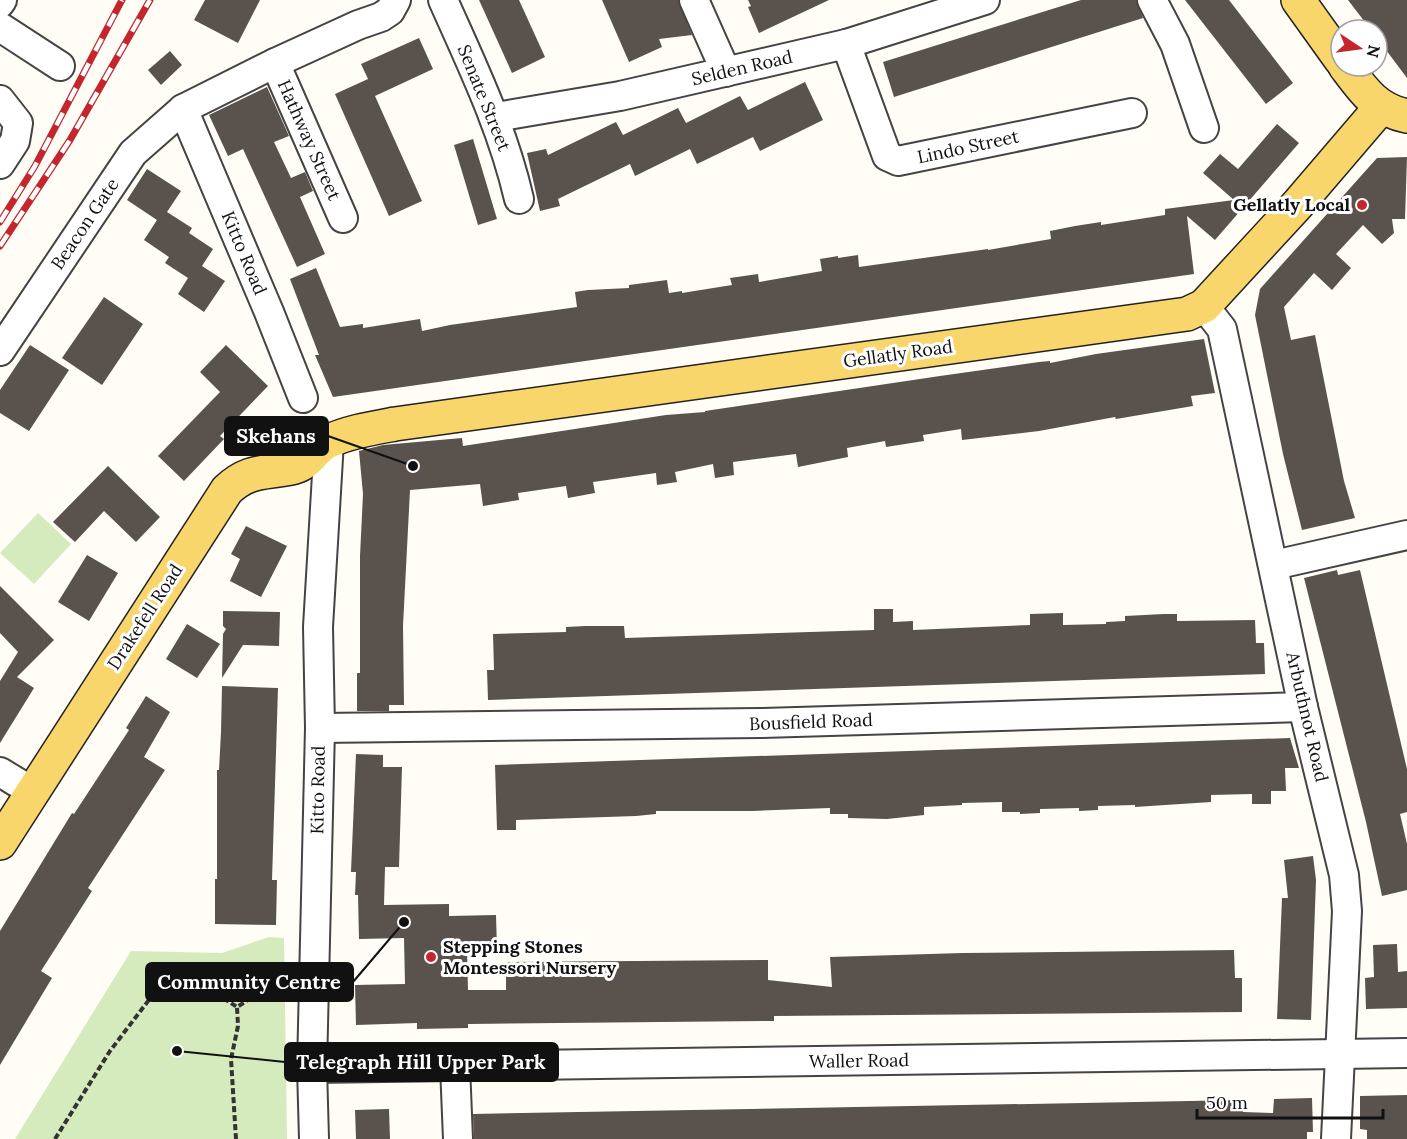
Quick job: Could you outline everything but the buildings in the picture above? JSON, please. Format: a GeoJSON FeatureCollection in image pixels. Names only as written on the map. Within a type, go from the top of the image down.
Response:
{"type":"FeatureCollection","features":[{"type":"Feature","properties":{"kind":"main road"},"geometry":{"type":"LineString","coordinates":[[1298,0],[1329,43]]}},
{"type":"Feature","properties":{"kind":"main road"},"geometry":{"type":"LineString","coordinates":[[1354,78],[1361,87],[1394,111]]}},
{"type":"Feature","properties":{"kind":"main road","name":"Gellatly Road"},"geometry":{"type":"LineString","coordinates":[[329,441],[363,430],[394,424],[1187,314],[1204,306],[1298,204],[1394,111]]}},
{"type":"Feature","properties":{"kind":"main road","name":"Drakefell Road"},"geometry":{"type":"LineString","coordinates":[[0,843],[227,490],[245,475],[302,464],[317,448],[329,441]]}},
{"type":"Feature","properties":{"kind":"street","name":"Beacon Gate"},"geometry":{"type":"LineString","coordinates":[[0,351],[133,153],[183,109],[275,63],[381,16],[390,11],[396,0]]}},
{"type":"Feature","properties":{"kind":"street","name":"Senate Street"},"geometry":{"type":"LineString","coordinates":[[443,0],[495,119],[519,199]]}},
{"type":"Feature","properties":{"kind":"street"},"geometry":{"type":"LineString","coordinates":[[694,0],[726,72]]}},
{"type":"Feature","properties":{"kind":"street","name":"Selden Road"},"geometry":{"type":"LineString","coordinates":[[495,119],[620,96],[846,44],[985,0]]}},
{"type":"Feature","properties":{"kind":"street"},"geometry":{"type":"LineString","coordinates":[[1152,0],[1174,44],[1204,128]]}},
{"type":"Feature","properties":{"kind":"street"},"geometry":{"type":"LineString","coordinates":[[0,27],[60,66]]}},
{"type":"Feature","properties":{"kind":"street","name":"Lindo Street"},"geometry":{"type":"LineString","coordinates":[[846,44],[887,156],[898,161],[1132,113]]}},
{"type":"Feature","properties":{"kind":"street","name":"Hathway Street"},"geometry":{"type":"LineString","coordinates":[[275,63],[344,218]]}},
{"type":"Feature","properties":{"kind":"street"},"geometry":{"type":"LineString","coordinates":[[0,100],[18,123],[15,141],[0,164]]}},
{"type":"Feature","properties":{"kind":"street","name":"Kitto Road"},"geometry":{"type":"LineString","coordinates":[[183,109],[303,398]]}},
{"type":"Feature","properties":{"kind":"street","name":"Arbuthnot Road"},"geometry":{"type":"LineString","coordinates":[[1204,306],[1222,329],[1303,707],[1344,875],[1347,911],[1336,1139]]}},
{"type":"Feature","properties":{"kind":"street","name":"Kitto Road"},"geometry":{"type":"LineString","coordinates":[[314,1139],[312,1068],[320,728],[318,627],[329,441]]}},
{"type":"Feature","properties":{"kind":"street"},"geometry":{"type":"LineString","coordinates":[[1274,565],[1407,535]]}},
{"type":"Feature","properties":{"kind":"street","name":"Bousfield Road"},"geometry":{"type":"LineString","coordinates":[[320,728],[760,723],[1303,707]]}},
{"type":"Feature","properties":{"kind":"street"},"geometry":{"type":"LineString","coordinates":[[0,771],[33,792]]}},
{"type":"Feature","properties":{"kind":"street","name":"Waller Road"},"geometry":{"type":"LineString","coordinates":[[312,1068],[1407,1053]]}},
{"type":"Feature","properties":{"kind":"street"},"geometry":{"type":"LineString","coordinates":[[455,1066],[458,1139]]}},
{"type":"Feature","properties":{"kind":"path"},"geometry":{"type":"LineString","coordinates":[[237,1007],[278,981],[284,964],[290,981],[315,981]]}},
{"type":"Feature","properties":{"kind":"path"},"geometry":{"type":"LineString","coordinates":[[55,1139],[110,1051],[159,988],[188,983],[223,998],[237,1007]]}},
{"type":"Feature","properties":{"kind":"path"},"geometry":{"type":"LineString","coordinates":[[236,1139],[231,1059],[238,1026],[237,1007]]}},
{"type":"Feature","properties":{"kind":"green space"},"geometry":{"type":"Polygon","coordinates":[[[38,513],[71,544],[34,584],[0,553],[38,513]]]}},
{"type":"Feature","properties":{"kind":"green space"},"geometry":{"type":"Polygon","coordinates":[[[269,937],[284,938],[287,1139],[15,1139],[131,951],[222,953],[269,937]]]}},
{"type":"Feature","properties":{"kind":"railway"},"geometry":{"type":"LineString","coordinates":[[0,222],[35,166],[122,0]]}},
{"type":"Feature","properties":{"kind":"railway"},"geometry":{"type":"LineString","coordinates":[[0,246],[70,140],[150,0]]}},
{"type":"Feature","properties":{"kind":"place","name":"Gellatly Local"},"geometry":{"type":"Point","coordinates":[1362,205]}},
{"type":"Feature","properties":{"kind":"place","name":"Skehans"},"geometry":{"type":"Point","coordinates":[413,466]}},
{"type":"Feature","properties":{"kind":"place","name":"Community Centre"},"geometry":{"type":"Point","coordinates":[404,922]}},
{"type":"Feature","properties":{"kind":"place","name":"Stepping Stones Montessori Nursery"},"geometry":{"type":"Point","coordinates":[431,957]}},
{"type":"Feature","properties":{"kind":"place","name":"Telegraph Hill Upper Park"},"geometry":{"type":"Point","coordinates":[177,1051]}}]}
